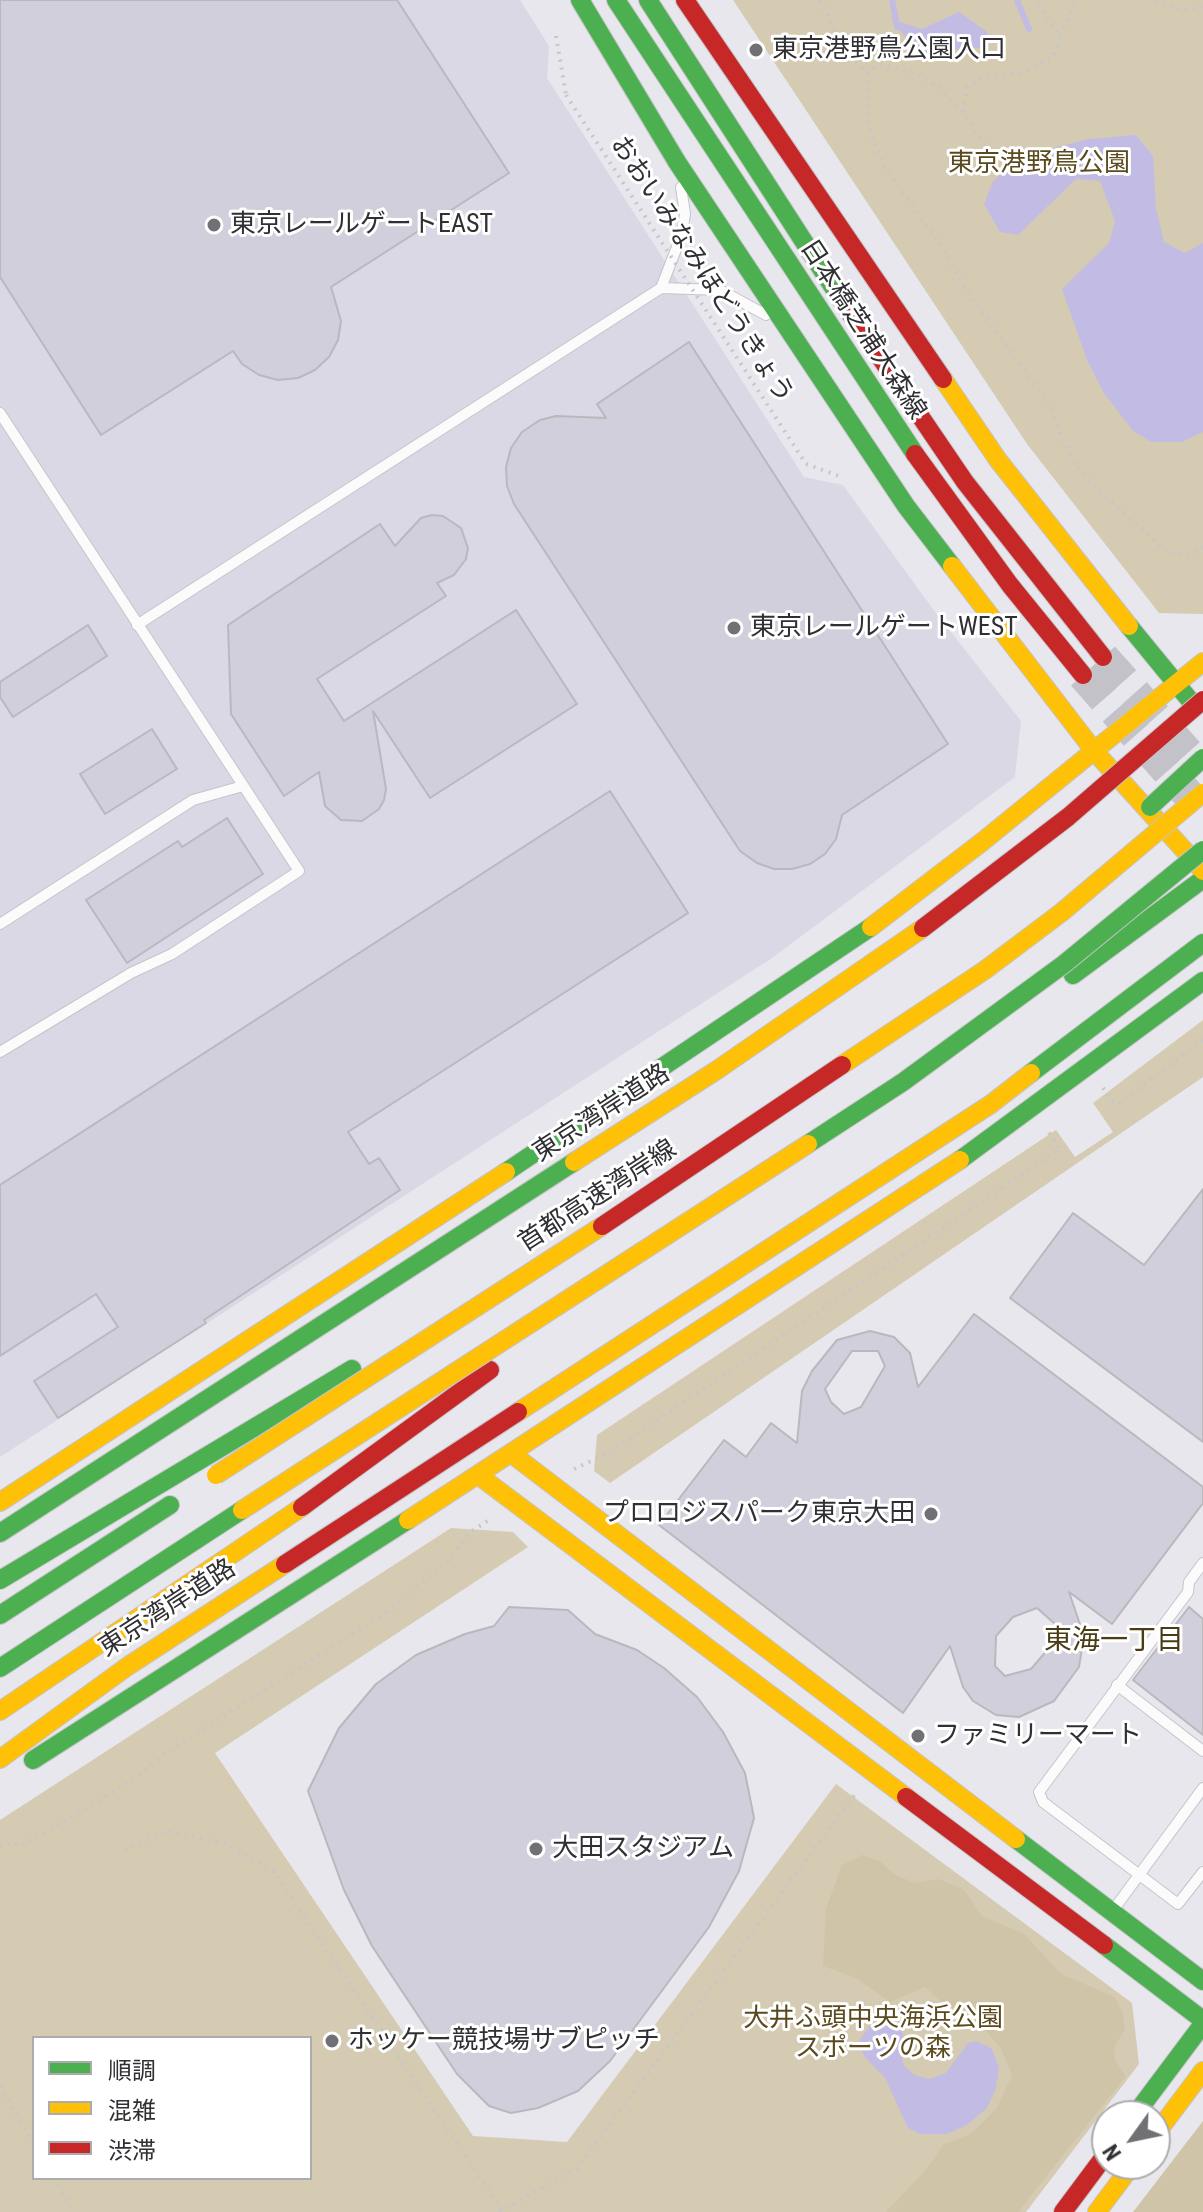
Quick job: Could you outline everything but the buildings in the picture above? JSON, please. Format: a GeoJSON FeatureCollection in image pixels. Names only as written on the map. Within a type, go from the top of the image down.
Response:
{"type":"FeatureCollection","features":[{"type":"Feature","properties":{"kind":"main road"},"geometry":{"type":"LineString","coordinates":[[561,0],[677,162]]}},
{"type":"Feature","properties":{"kind":"main road"},"geometry":{"type":"LineString","coordinates":[[580,0],[677,162],[906,506],[1095,752],[1203,871]]}},
{"type":"Feature","properties":{"kind":"main road","name":"日本橋芝浦大森線"},"geometry":{"type":"LineString","coordinates":[[616,0],[883,410],[1010,585],[1083,675]]}},
{"type":"Feature","properties":{"kind":"main road","name":"日本橋芝浦大森線"},"geometry":{"type":"LineString","coordinates":[[648,0],[913,409],[974,495],[1103,657]]}},
{"type":"Feature","properties":{"kind":"main road"},"geometry":{"type":"LineString","coordinates":[[685,0],[998,460],[1203,715]]}},
{"type":"Feature","properties":{"kind":"main road"},"geometry":{"type":"LineString","coordinates":[[697,0],[750,96]]}},
{"type":"Feature","properties":{"kind":"main road"},"geometry":{"type":"LineString","coordinates":[[0,1502],[423,1228],[862,933],[1095,752],[1203,662]]}},
{"type":"Feature","properties":{"kind":"main road","name":"東京湾岸道路"},"geometry":{"type":"LineString","coordinates":[[0,1533],[717,1070],[995,874],[1111,781],[1203,700]]}},
{"type":"Feature","properties":{"kind":"main road"},"geometry":{"type":"LineString","coordinates":[[1133,822],[1203,758]]}},
{"type":"Feature","properties":{"kind":"main road","name":"首都高速湾岸線"},"geometry":{"type":"LineString","coordinates":[[0,1615],[527,1276],[877,1044],[1062,912],[1203,793]]}},
{"type":"Feature","properties":{"kind":"main road"},"geometry":{"type":"LineString","coordinates":[[903,1082],[1064,964],[1203,850]]}},
{"type":"Feature","properties":{"kind":"main road"},"geometry":{"type":"LineString","coordinates":[[0,1668],[903,1082],[1080,971],[1203,879]]}},
{"type":"Feature","properties":{"kind":"main road"},"geometry":{"type":"LineString","coordinates":[[877,1044],[1019,920]]}},
{"type":"Feature","properties":{"kind":"main road","name":"東京湾岸道路"},"geometry":{"type":"LineString","coordinates":[[0,1759],[128,1666],[844,1203],[1046,1065],[1203,943]]}},
{"type":"Feature","properties":{"kind":"main road"},"geometry":{"type":"LineString","coordinates":[[23,1767],[512,1454],[987,1142],[1203,981]]}},
{"type":"Feature","properties":{"kind":"main road"},"geometry":{"type":"LineString","coordinates":[[0,1580],[485,1289],[527,1276]]}},
{"type":"Feature","properties":{"kind":"main road"},"geometry":{"type":"LineString","coordinates":[[0,1711],[256,1540],[503,1360],[539,1321]]}},
{"type":"Feature","properties":{"kind":"main road"},"geometry":{"type":"LineString","coordinates":[[512,1454],[1203,1981]]}},
{"type":"Feature","properties":{"kind":"main road"},"geometry":{"type":"LineString","coordinates":[[478,1475],[1203,2022],[1146,2100]]}},
{"type":"Feature","properties":{"kind":"main road"},"geometry":{"type":"LineString","coordinates":[[1171,2114],[1203,2071]]}},
{"type":"Feature","properties":{"kind":"main road"},"geometry":{"type":"LineString","coordinates":[[1063,2212],[1091,2174]]}},
{"type":"Feature","properties":{"kind":"main road"},"geometry":{"type":"LineString","coordinates":[[1097,2212],[1121,2180]]}},
{"type":"Feature","properties":{"kind":"lane"},"geometry":{"type":"LineString","coordinates":[[137,625],[661,288],[675,258],[685,214],[677,162]]}},
{"type":"Feature","properties":{"kind":"lane"},"geometry":{"type":"LineString","coordinates":[[661,288],[720,290],[740,298],[789,334]]}},
{"type":"Feature","properties":{"kind":"lane"},"geometry":{"type":"LineString","coordinates":[[0,413],[299,871],[172,954],[131,973],[0,1052]]}},
{"type":"Feature","properties":{"kind":"lane"},"geometry":{"type":"LineString","coordinates":[[0,924],[193,800],[243,786]]}},
{"type":"Feature","properties":{"kind":"lane"},"geometry":{"type":"LineString","coordinates":[[1203,1563],[1189,1582],[1188,1592],[1039,1792],[1043,1802],[1178,1904],[1203,1872]]}},
{"type":"Feature","properties":{"kind":"lane"},"geometry":{"type":"LineString","coordinates":[[1117,1685],[1203,1751]]}},
{"type":"Feature","properties":{"kind":"lane"},"geometry":{"type":"LineString","coordinates":[[1112,1911],[1203,1788]]}},
{"type":"Feature","properties":{"kind":"path"},"geometry":{"type":"LineString","coordinates":[[820,0],[845,51],[867,73],[868,126],[883,165],[945,251],[964,287],[1050,406],[1068,451],[1084,475],[1167,552],[1191,555],[1203,547]]}},
{"type":"Feature","properties":{"kind":"path"},"geometry":{"type":"LineString","coordinates":[[1036,0],[1060,37]]}},
{"type":"Feature","properties":{"kind":"path"},"geometry":{"type":"LineString","coordinates":[[963,113],[967,88],[981,78],[1024,72],[1053,57],[1062,24],[1077,0]]}},
{"type":"Feature","properties":{"kind":"path"},"geometry":{"type":"LineString","coordinates":[[1155,0],[1183,11],[1203,6]]}},
{"type":"Feature","properties":{"kind":"path","name":"おおいみなみほどうきょう"},"geometry":{"type":"LineString","coordinates":[[556,36],[566,95],[806,464],[842,477]]}},
{"type":"Feature","properties":{"kind":"path"},"geometry":{"type":"LineString","coordinates":[[867,73],[880,64],[914,73],[938,86],[963,113],[985,145]]}},
{"type":"Feature","properties":{"kind":"path"},"geometry":{"type":"LineString","coordinates":[[1102,1086],[1117,1105],[1203,1040]]}},
{"type":"Feature","properties":{"kind":"path"},"geometry":{"type":"LineString","coordinates":[[574,1469],[606,1454],[1060,1149],[1045,1126]]}},
{"type":"Feature","properties":{"kind":"path"},"geometry":{"type":"LineString","coordinates":[[0,1846],[13,1842],[19,1846],[73,1817],[144,1772],[161,1756],[390,1610],[450,1559],[469,1533],[489,1520]]}},
{"type":"Feature","properties":{"kind":"path"},"geometry":{"type":"LineString","coordinates":[[125,1850],[168,1831],[229,1845],[274,1872],[500,2211],[577,2168],[856,1793]]}},
{"type":"Feature","properties":{"kind":"path"},"geometry":{"type":"LineString","coordinates":[[0,2086],[32,2141]]}},
{"type":"Feature","properties":{"kind":"path"},"geometry":{"type":"LineString","coordinates":[[55,2180],[74,2212]]}},
{"type":"Feature","properties":{"kind":"shaded area"},"geometry":{"type":"Polygon","coordinates":[[[0,0],[520,0],[549,46],[547,78],[804,477],[843,485],[932,608],[1021,721],[1015,777],[772,958],[0,1457],[0,0]]]}},
{"type":"Feature","properties":{"kind":"shaded area"},"geometry":{"type":"Polygon","coordinates":[[[959,12],[987,32],[989,47],[957,49],[939,55],[920,53],[897,27],[900,22],[922,29],[959,12]]]}},
{"type":"Feature","properties":{"kind":"shaded area"},"geometry":{"type":"Polygon","coordinates":[[[1136,135],[1153,156],[1156,208],[1164,242],[1185,253],[1203,243],[1203,432],[1182,442],[1151,442],[1133,431],[1104,393],[1087,360],[1062,289],[1109,243],[1115,221],[1100,181],[1076,179],[1018,235],[1000,232],[984,204],[993,181],[1023,156],[1088,139],[1136,135]]]}},
{"type":"Feature","properties":{"kind":"shaded area"},"geometry":{"type":"Polygon","coordinates":[[[862,1855],[880,1861],[895,1875],[915,1883],[939,1879],[964,1890],[982,1916],[1024,1934],[1061,1974],[1115,1997],[1122,2011],[1125,2029],[1115,2046],[1114,2059],[1126,2076],[1107,2100],[1091,2100],[1091,2120],[1018,2212],[886,2212],[925,2171],[944,2144],[971,2134],[997,2108],[1012,2075],[1001,2048],[975,2019],[953,2012],[925,1987],[890,2002],[856,1978],[823,1966],[826,1909],[842,1865],[862,1855]]]}},
{"type":"Feature","properties":{"kind":"shaded area"},"geometry":{"type":"Polygon","coordinates":[[[887,2019],[899,2024],[904,2037],[901,2054],[904,2066],[915,2075],[929,2079],[946,2073],[968,2043],[976,2041],[991,2048],[999,2067],[996,2088],[987,2108],[967,2125],[947,2134],[920,2134],[908,2128],[885,2078],[864,2056],[859,2041],[869,2027],[887,2019]]]}},
{"type":"Feature","properties":{"kind":"shaded area"},"geometry":{"type":"Polygon","coordinates":[[[1203,2121],[1203,2212],[1133,2212],[1158,2180],[1171,2180],[1171,2163],[1203,2121]]]}},
{"type":"Feature","properties":{"kind":"green space","name":"東京港野鳥公園"},"geometry":{"type":"Polygon","coordinates":[[[733,0],[1203,0],[1203,614],[1159,613],[1027,444],[733,0]]]}},
{"type":"Feature","properties":{"kind":"green space"},"geometry":{"type":"Polygon","coordinates":[[[1203,1020],[1203,1077],[610,1483],[594,1471],[597,1435],[1056,1130],[1075,1157],[1113,1132],[1093,1103],[1203,1020]]]}},
{"type":"Feature","properties":{"kind":"green space","name":"大井ふ頭中央海浜公園 スポーツの森"},"geometry":{"type":"Polygon","coordinates":[[[451,1528],[513,1532],[528,1547],[215,1753],[473,2136],[567,2142],[836,1784],[1132,2003],[1139,2064],[1112,2100],[1091,2100],[1091,2127],[1026,2212],[0,2212],[0,1820],[451,1528]]]}},
{"type":"Feature","properties":{"kind":"waterway"},"geometry":{"type":"LineString","coordinates":[[892,0],[897,27]]}},
{"type":"Feature","properties":{"kind":"waterway"},"geometry":{"type":"LineString","coordinates":[[1017,0],[1029,29]]}},
{"type":"Feature","properties":{"kind":"tunnel"},"geometry":{"type":"LineString","coordinates":[[1103,657],[1203,770]]}},
{"type":"Feature","properties":{"kind":"tunnel"},"geometry":{"type":"LineString","coordinates":[[1083,675],[1193,800]]}},
{"type":"Feature","properties":{"kind":"traffic: fast"},"geometry":{"type":"LineString","coordinates":[[580,0],[677,162],[906,506],[952,566]]}},
{"type":"Feature","properties":{"kind":"traffic: fast"},"geometry":{"type":"LineString","coordinates":[[616,0],[915,454]]}},
{"type":"Feature","properties":{"kind":"traffic: fast"},"geometry":{"type":"LineString","coordinates":[[648,0],[848,310]]}},
{"type":"Feature","properties":{"kind":"traffic: fast"},"geometry":{"type":"LineString","coordinates":[[1129,626],[1193,704]]}},
{"type":"Feature","properties":{"kind":"traffic: fast"},"geometry":{"type":"LineString","coordinates":[[1150,807],[1203,758]]}},
{"type":"Feature","properties":{"kind":"traffic: fast"},"geometry":{"type":"LineString","coordinates":[[808,1144],[903,1082],[1064,964],[1203,850]]}},
{"type":"Feature","properties":{"kind":"traffic: fast"},"geometry":{"type":"LineString","coordinates":[[1073,975],[1203,879]]}},
{"type":"Feature","properties":{"kind":"traffic: fast"},"geometry":{"type":"LineString","coordinates":[[506,1172],[871,927]]}},
{"type":"Feature","properties":{"kind":"traffic: fast"},"geometry":{"type":"LineString","coordinates":[[1031,1073],[1203,943]]}},
{"type":"Feature","properties":{"kind":"traffic: fast"},"geometry":{"type":"LineString","coordinates":[[960,1160],[1203,981]]}},
{"type":"Feature","properties":{"kind":"traffic: fast"},"geometry":{"type":"LineString","coordinates":[[0,1533],[574,1162]]}},
{"type":"Feature","properties":{"kind":"traffic: fast"},"geometry":{"type":"LineString","coordinates":[[0,1580],[352,1369]]}},
{"type":"Feature","properties":{"kind":"traffic: fast"},"geometry":{"type":"LineString","coordinates":[[0,1615],[170,1505]]}},
{"type":"Feature","properties":{"kind":"traffic: fast"},"geometry":{"type":"LineString","coordinates":[[0,1668],[242,1510]]}},
{"type":"Feature","properties":{"kind":"traffic: fast"},"geometry":{"type":"LineString","coordinates":[[33,1760],[408,1520]]}},
{"type":"Feature","properties":{"kind":"traffic: fast"},"geometry":{"type":"LineString","coordinates":[[1016,1839],[1203,1981]]}},
{"type":"Feature","properties":{"kind":"traffic: fast"},"geometry":{"type":"LineString","coordinates":[[1104,1945],[1203,2020]]}},
{"type":"Feature","properties":{"kind":"traffic: fast"},"geometry":{"type":"LineString","coordinates":[[1146,2100],[1203,2024]]}},
{"type":"Feature","properties":{"kind":"traffic: slow"},"geometry":{"type":"LineString","coordinates":[[943,379],[998,460],[1129,626]]}},
{"type":"Feature","properties":{"kind":"traffic: slow"},"geometry":{"type":"LineString","coordinates":[[952,566],[1095,752],[1203,871]]}},
{"type":"Feature","properties":{"kind":"traffic: slow"},"geometry":{"type":"LineString","coordinates":[[871,927],[982,842],[1203,662]]}},
{"type":"Feature","properties":{"kind":"traffic: slow"},"geometry":{"type":"LineString","coordinates":[[842,1065],[985,970],[1062,912],[1203,793]]}},
{"type":"Feature","properties":{"kind":"traffic: slow"},"geometry":{"type":"LineString","coordinates":[[574,1162],[717,1070],[923,928]]}},
{"type":"Feature","properties":{"kind":"traffic: slow"},"geometry":{"type":"LineString","coordinates":[[518,1412],[991,1104],[1031,1073]]}},
{"type":"Feature","properties":{"kind":"traffic: slow"},"geometry":{"type":"LineString","coordinates":[[242,1510],[808,1144]]}},
{"type":"Feature","properties":{"kind":"traffic: slow"},"geometry":{"type":"LineString","coordinates":[[408,1520],[960,1160]]}},
{"type":"Feature","properties":{"kind":"traffic: slow"},"geometry":{"type":"LineString","coordinates":[[0,1502],[506,1172]]}},
{"type":"Feature","properties":{"kind":"traffic: slow"},"geometry":{"type":"LineString","coordinates":[[216,1475],[602,1226]]}},
{"type":"Feature","properties":{"kind":"traffic: slow"},"geometry":{"type":"LineString","coordinates":[[512,1454],[1016,1839]]}},
{"type":"Feature","properties":{"kind":"traffic: slow"},"geometry":{"type":"LineString","coordinates":[[478,1475],[906,1797]]}},
{"type":"Feature","properties":{"kind":"traffic: slow"},"geometry":{"type":"LineString","coordinates":[[0,1711],[302,1507]]}},
{"type":"Feature","properties":{"kind":"traffic: slow"},"geometry":{"type":"LineString","coordinates":[[0,1759],[128,1666],[285,1564]]}},
{"type":"Feature","properties":{"kind":"traffic: slow"},"geometry":{"type":"LineString","coordinates":[[1171,2114],[1203,2071]]}},
{"type":"Feature","properties":{"kind":"traffic: slow"},"geometry":{"type":"LineString","coordinates":[[1097,2212],[1121,2180]]}},
{"type":"Feature","properties":{"kind":"traffic: jam"},"geometry":{"type":"LineString","coordinates":[[685,0],[943,379]]}},
{"type":"Feature","properties":{"kind":"traffic: jam"},"geometry":{"type":"LineString","coordinates":[[848,310],[965,482],[1103,657]]}},
{"type":"Feature","properties":{"kind":"traffic: jam"},"geometry":{"type":"LineString","coordinates":[[915,454],[1010,585],[1083,675]]}},
{"type":"Feature","properties":{"kind":"traffic: jam"},"geometry":{"type":"LineString","coordinates":[[923,928],[1068,817],[1203,700]]}},
{"type":"Feature","properties":{"kind":"traffic: jam"},"geometry":{"type":"LineString","coordinates":[[602,1226],[842,1065]]}},
{"type":"Feature","properties":{"kind":"traffic: jam"},"geometry":{"type":"LineString","coordinates":[[302,1507],[490,1370]]}},
{"type":"Feature","properties":{"kind":"traffic: jam"},"geometry":{"type":"LineString","coordinates":[[285,1564],[518,1412]]}},
{"type":"Feature","properties":{"kind":"traffic: jam"},"geometry":{"type":"LineString","coordinates":[[906,1797],[1104,1945]]}},
{"type":"Feature","properties":{"kind":"traffic: jam"},"geometry":{"type":"LineString","coordinates":[[1063,2212],[1091,2174]]}},
{"type":"Feature","properties":{"kind":"place","name":"東京港野鳥公園入口"},"geometry":{"type":"Point","coordinates":[756,50]}},
{"type":"Feature","properties":{"kind":"place","name":"東京レールゲートEAST"},"geometry":{"type":"Point","coordinates":[214,225]}},
{"type":"Feature","properties":{"kind":"place","name":"東京レールゲートWEST"},"geometry":{"type":"Point","coordinates":[734,628]}},
{"type":"Feature","properties":{"kind":"place","name":"プロロジスパーク東京大田"},"geometry":{"type":"Point","coordinates":[931,1514]}},
{"type":"Feature","properties":{"kind":"place","name":"ファミリーマート"},"geometry":{"type":"Point","coordinates":[918,1736]}},
{"type":"Feature","properties":{"kind":"place","name":"大田スタジアム"},"geometry":{"type":"Point","coordinates":[536,1849]}},
{"type":"Feature","properties":{"kind":"place","name":"ホッケー競技場サブピッチ"},"geometry":{"type":"Point","coordinates":[332,2041]}},
{"type":"Feature","properties":{"kind":"district","name":"東海一丁目"},"geometry":{"type":"Point","coordinates":[1114,1642]}}]}
